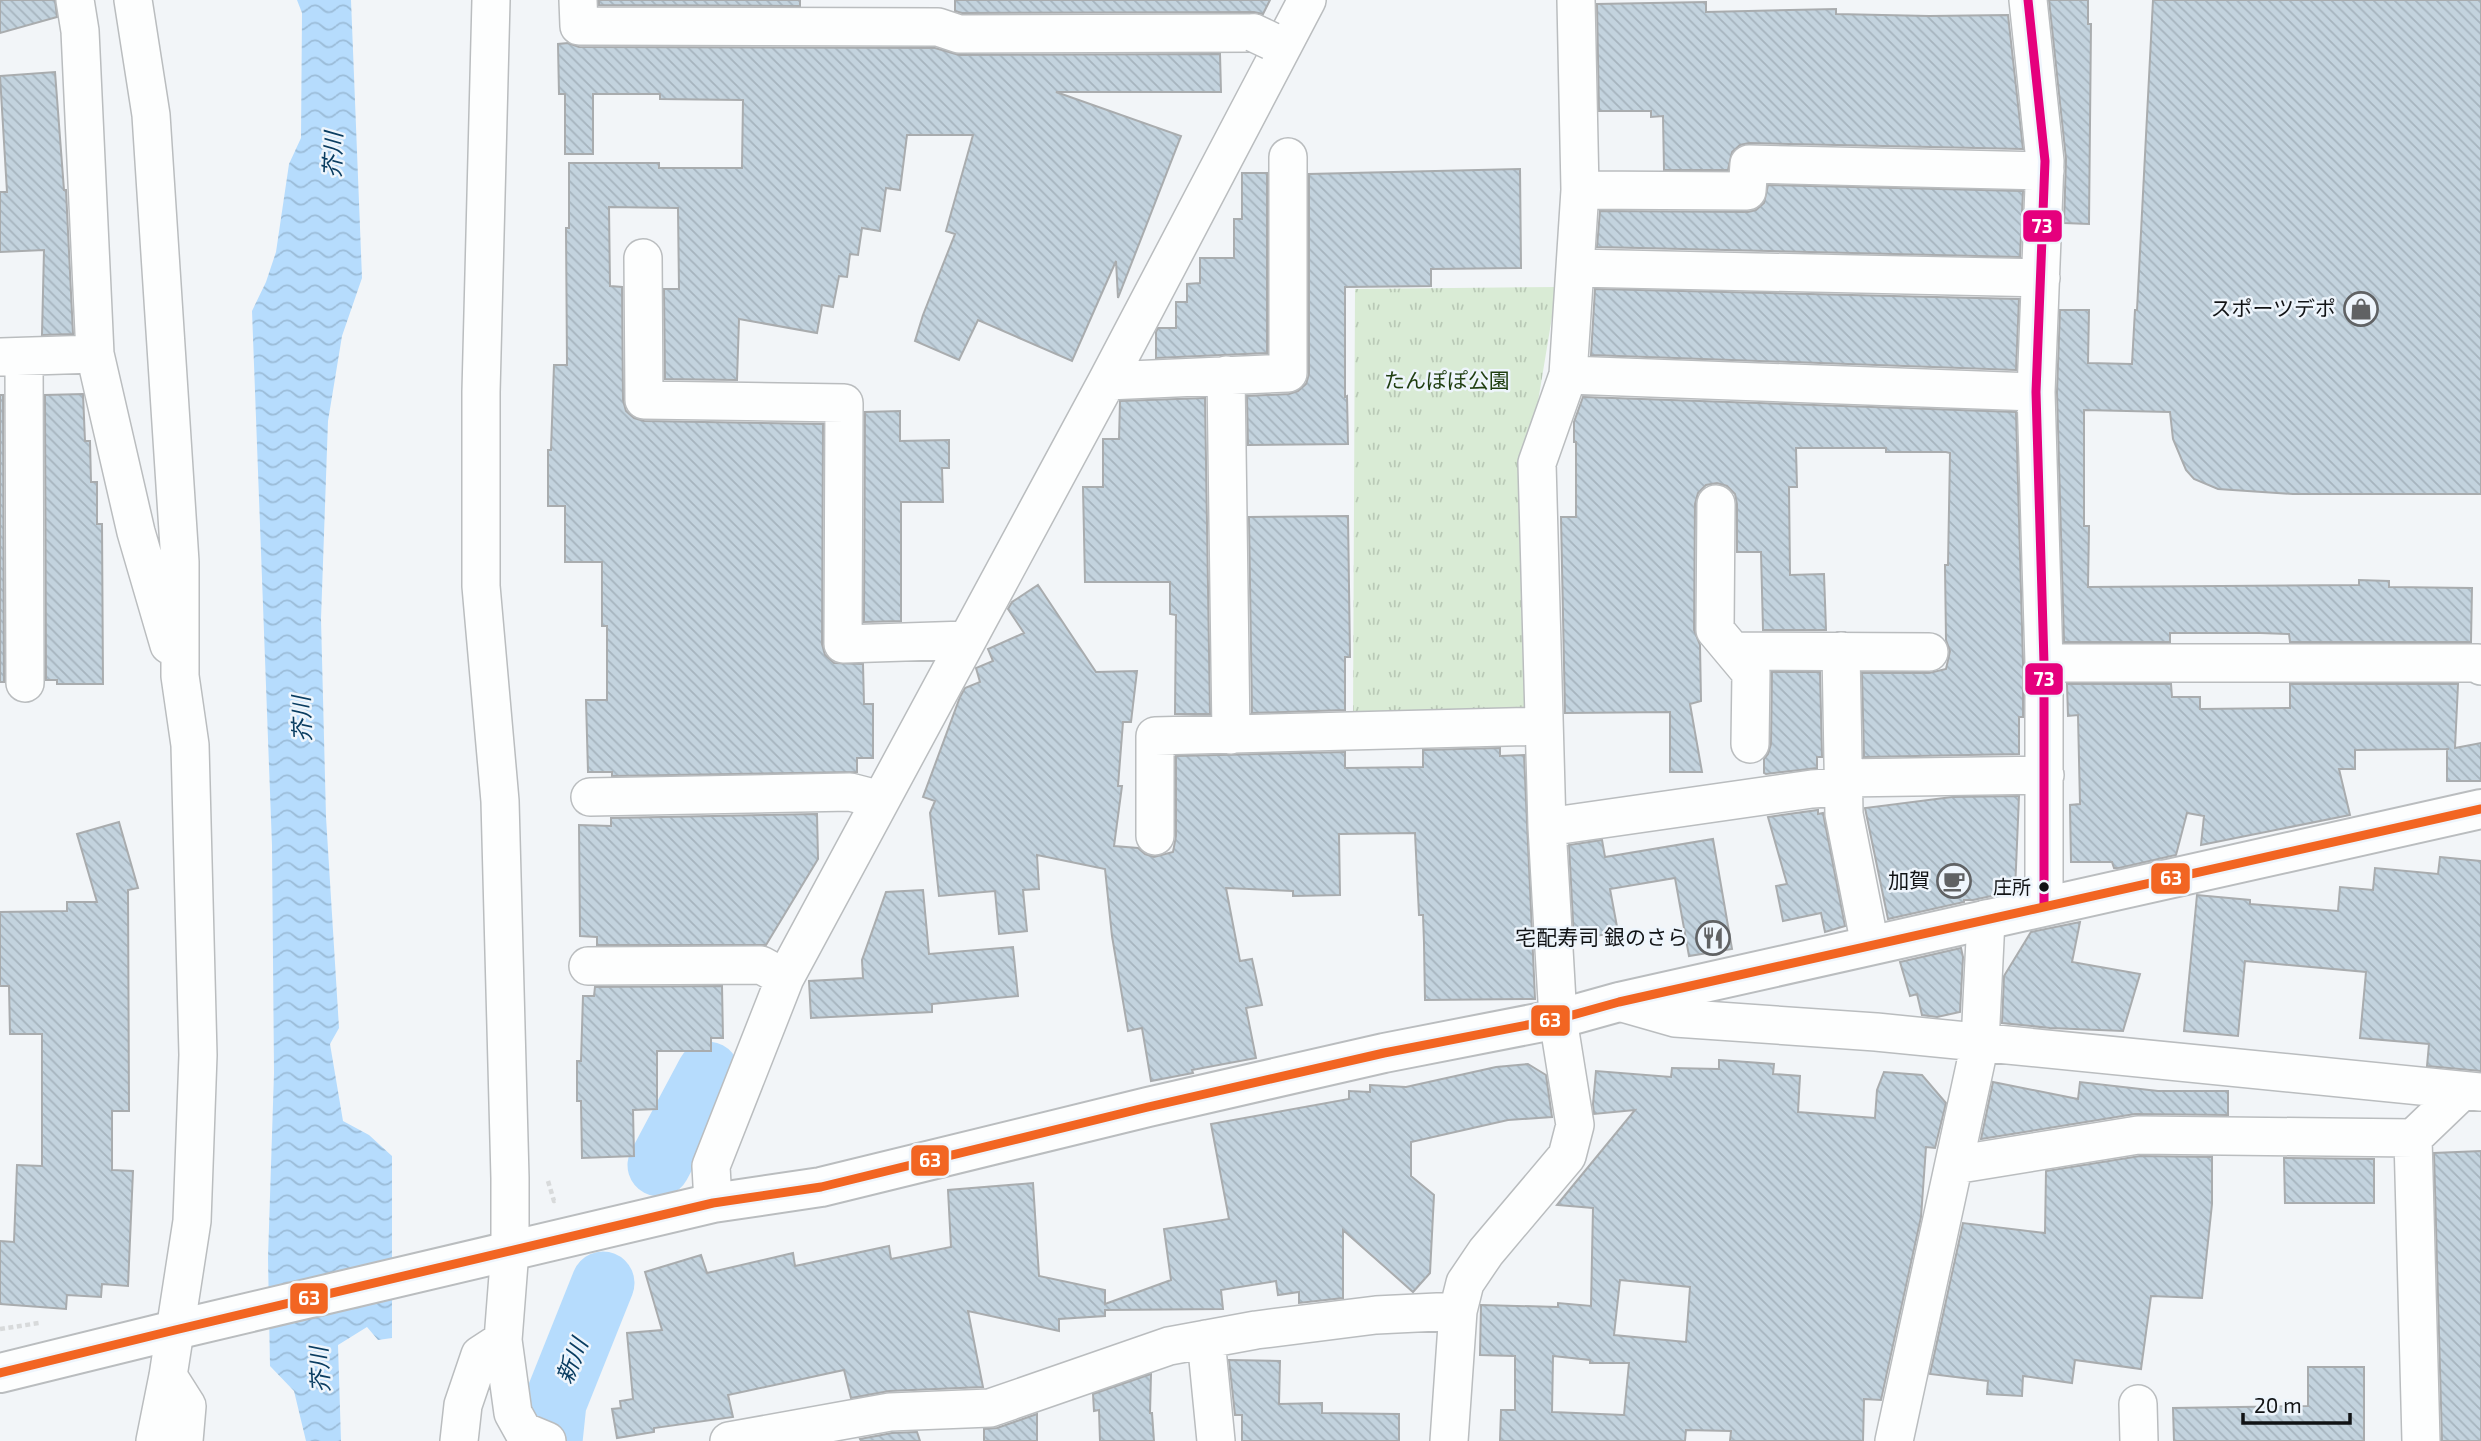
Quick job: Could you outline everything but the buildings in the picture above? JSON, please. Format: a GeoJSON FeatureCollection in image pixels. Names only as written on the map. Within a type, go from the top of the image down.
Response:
{"type":"FeatureCollection","features":[{"type":"Feature","properties":{"kind":"main road"},"geometry":{"type":"LineString","coordinates":[[0,1373],[713,1203],[821,1187],[1318,1068],[1558,1019],[1619,1002],[2481,809]]}},
{"type":"Feature","properties":{"kind":"street"},"geometry":{"type":"LineString","coordinates":[[75,0],[80,31],[95,354],[136,532],[180,676]]}},
{"type":"Feature","properties":{"kind":"street"},"geometry":{"type":"LineString","coordinates":[[133,0],[150,115],[180,562],[180,676],[190,745],[198,1055],[186,1328],[169,1376],[155,1441]]}},
{"type":"Feature","properties":{"kind":"street"},"geometry":{"type":"LineString","coordinates":[[491,0],[481,392],[481,586],[500,801],[492,1254],[513,1413],[523,1430],[548,1441]]}},
{"type":"Feature","properties":{"kind":"street"},"geometry":{"type":"LineString","coordinates":[[578,0],[579,26],[937,14],[959,34],[1269,40]]}},
{"type":"Feature","properties":{"kind":"street"},"geometry":{"type":"LineString","coordinates":[[713,1203],[711,1166],[785,978],[1107,381],[1269,40],[1307,0]]}},
{"type":"Feature","properties":{"kind":"street"},"geometry":{"type":"LineString","coordinates":[[1449,1441],[1458,1311],[1465,1283],[1486,1252],[1567,1156],[1575,1125],[1558,1019],[1547,827],[1537,463],[1569,375],[1580,190],[1576,0]]}},
{"type":"Feature","properties":{"kind":"street"},"geometry":{"type":"LineString","coordinates":[[2028,0],[2045,171],[2036,392],[2044,663],[2044,906]]}},
{"type":"Feature","properties":{"kind":"street"},"geometry":{"type":"LineString","coordinates":[[1107,381],[1288,373],[1288,156]]}},
{"type":"Feature","properties":{"kind":"street"},"geometry":{"type":"LineString","coordinates":[[1580,190],[1747,191],[1749,164],[2045,171]]}},
{"type":"Feature","properties":{"kind":"street"},"geometry":{"type":"LineString","coordinates":[[643,258],[644,400],[845,403],[842,643],[967,640]]}},
{"type":"Feature","properties":{"kind":"street"},"geometry":{"type":"LineString","coordinates":[[1575,268],[2041,278]]}},
{"type":"Feature","properties":{"kind":"street"},"geometry":{"type":"LineString","coordinates":[[25,683],[12,357],[95,354]]}},
{"type":"Feature","properties":{"kind":"street"},"geometry":{"type":"LineString","coordinates":[[1226,375],[1231,735]]}},
{"type":"Feature","properties":{"kind":"street"},"geometry":{"type":"LineString","coordinates":[[1569,375],[2036,392]]}},
{"type":"Feature","properties":{"kind":"street"},"geometry":{"type":"LineString","coordinates":[[1716,504],[1715,630],[1751,673],[1750,744]]}},
{"type":"Feature","properties":{"kind":"street"},"geometry":{"type":"LineString","coordinates":[[1733,651],[1929,652]]}},
{"type":"Feature","properties":{"kind":"street"},"geometry":{"type":"LineString","coordinates":[[1840,651],[1844,814],[1870,945]]}},
{"type":"Feature","properties":{"kind":"street"},"geometry":{"type":"LineString","coordinates":[[2044,663],[2478,663],[2481,666]]}},
{"type":"Feature","properties":{"kind":"street"},"geometry":{"type":"LineString","coordinates":[[1155,836],[1155,736],[1544,726]]}},
{"type":"Feature","properties":{"kind":"street"},"geometry":{"type":"LineString","coordinates":[[1547,827],[1843,783],[2045,775]]}},
{"type":"Feature","properties":{"kind":"street"},"geometry":{"type":"LineString","coordinates":[[590,797],[850,792],[881,800]]}},
{"type":"Feature","properties":{"kind":"street"},"geometry":{"type":"LineString","coordinates":[[1894,1441],[1980,1043],[1986,919]]}},
{"type":"Feature","properties":{"kind":"street"},"geometry":{"type":"LineString","coordinates":[[588,967],[761,965],[785,978]]}},
{"type":"Feature","properties":{"kind":"street"},"geometry":{"type":"LineString","coordinates":[[1619,1002],[1675,1018],[1876,1032],[2471,1092]]}},
{"type":"Feature","properties":{"kind":"street"},"geometry":{"type":"LineString","coordinates":[[1954,1165],[2138,1135],[2413,1138],[2471,1092]]}},
{"type":"Feature","properties":{"kind":"street"},"geometry":{"type":"LineString","coordinates":[[2413,1138],[2421,1441]]}},
{"type":"Feature","properties":{"kind":"street"},"geometry":{"type":"LineString","coordinates":[[729,1441],[890,1412],[939,1425],[1169,1346],[1256,1330],[1376,1315],[1458,1311]]}},
{"type":"Feature","properties":{"kind":"street"},"geometry":{"type":"LineString","coordinates":[[1206,1339],[1216,1441]]}},
{"type":"Feature","properties":{"kind":"street"},"geometry":{"type":"LineString","coordinates":[[459,1441],[463,1405],[480,1355],[503,1340]]}},
{"type":"Feature","properties":{"kind":"street"},"geometry":{"type":"LineString","coordinates":[[169,1376],[187,1406],[184,1441]]}},
{"type":"Feature","properties":{"kind":"street"},"geometry":{"type":"LineString","coordinates":[[2138,1404],[2139,1441]]}},
{"type":"Feature","properties":{"kind":"green space","name":"たんぽぽ公園"},"geometry":{"type":"Polygon","coordinates":[[[1557,287],[1527,468],[1535,701],[1516,715],[1353,721],[1355,289],[1557,287]]]}},
{"type":"Feature","properties":{"kind":"water","name":"芥川"},"geometry":{"type":"Polygon","coordinates":[[[297,0],[351,0],[362,278],[342,336],[328,421],[321,619],[326,817],[339,1028],[330,1044],[343,1121],[369,1135],[392,1156],[392,1338],[378,1340],[367,1327],[338,1345],[341,1441],[306,1441],[294,1391],[270,1366],[268,1258],[274,1073],[272,846],[252,311],[276,252],[289,164],[301,138],[302,13],[297,0]]]}},
{"type":"Feature","properties":{"kind":"waterway","name":"新川"},"geometry":{"type":"LineString","coordinates":[[659,1165],[708,1073]]}},
{"type":"Feature","properties":{"kind":"waterway","name":"新川"},"geometry":{"type":"LineString","coordinates":[[551,1441],[555,1403],[603,1283]]}},
{"type":"Feature","properties":{"kind":"transit line","name":"73"},"geometry":{"type":"LineString","coordinates":[[2028,0],[2045,161],[2036,392],[2044,663],[2044,906]]}},
{"type":"Feature","properties":{"kind":"transit line","name":"63"},"geometry":{"type":"LineString","coordinates":[[0,1373],[713,1203],[821,1187],[1148,1107],[1384,1053],[1558,1019],[1619,1002],[2481,809]]}},
{"type":"Feature","properties":{"kind":"place","name":"スポーツデポ"},"geometry":{"type":"Point","coordinates":[2361,309]}},
{"type":"Feature","properties":{"kind":"place","name":"加賀"},"geometry":{"type":"Point","coordinates":[1954,881]}},
{"type":"Feature","properties":{"kind":"place","name":"庄所"},"geometry":{"type":"Point","coordinates":[2044,887]}},
{"type":"Feature","properties":{"kind":"place","name":"宅配寿司 銀のさら"},"geometry":{"type":"Point","coordinates":[1713,938]}}]}
